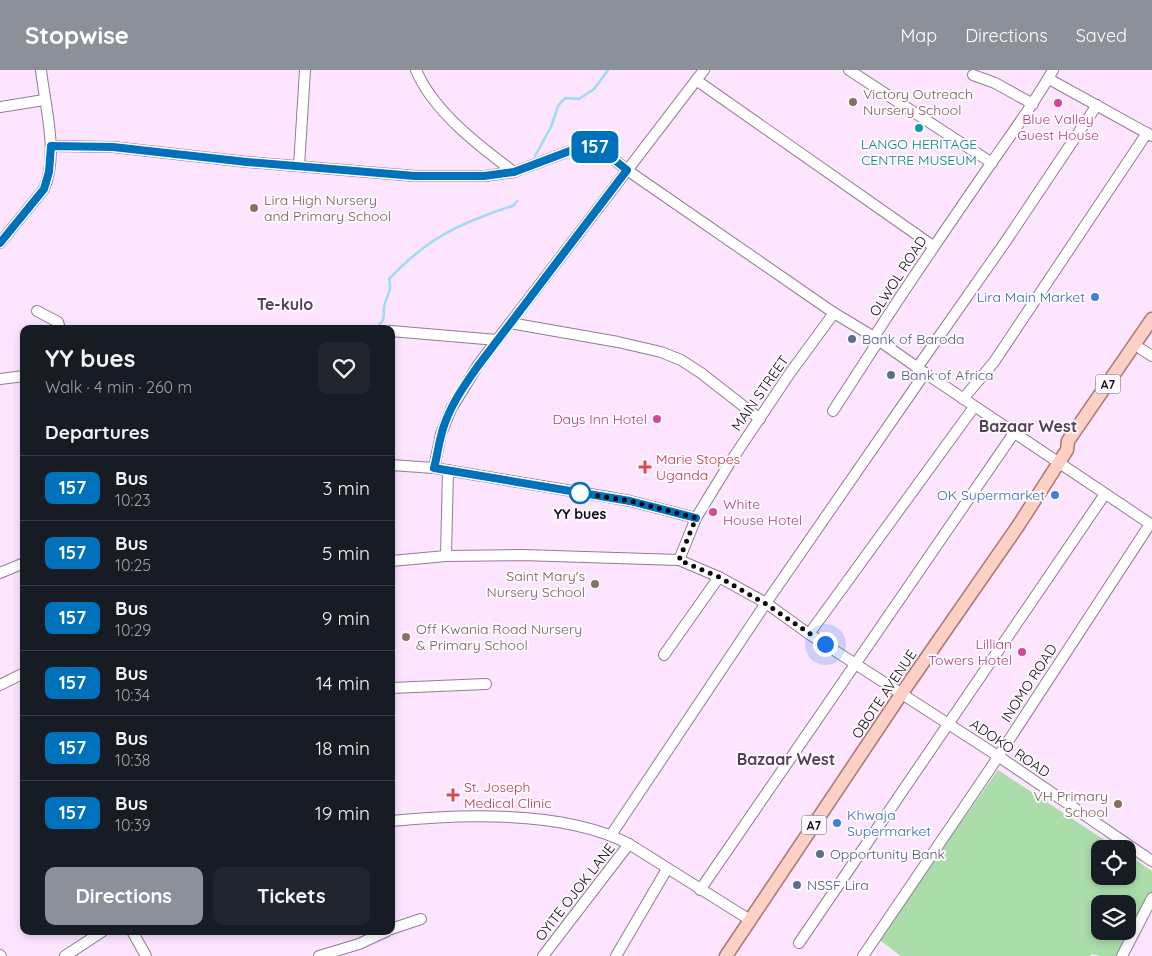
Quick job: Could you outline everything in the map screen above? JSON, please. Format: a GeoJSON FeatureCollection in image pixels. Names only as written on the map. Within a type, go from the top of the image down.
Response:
{"type":"FeatureCollection","features":[{"type":"Feature","properties":{"kind":"main road","name":"OBOTE AVENUE"},"geometry":{"type":"LineString","coordinates":[[726,956],[902,693],[986,572],[1067,450],[1068,441],[1152,319]]}},
{"type":"Feature","properties":{"kind":"main road","name":"OBOTE AVENUE"},"geometry":{"type":"LineString","coordinates":[[1067,450],[1075,446],[1152,333]]}},
{"type":"Feature","properties":{"kind":"street"},"geometry":{"type":"LineString","coordinates":[[0,243],[44,189],[49,172],[51,146],[41,70]]}},
{"type":"Feature","properties":{"kind":"street"},"geometry":{"type":"LineString","coordinates":[[299,166],[305,70]]}},
{"type":"Feature","properties":{"kind":"street"},"geometry":{"type":"LineString","coordinates":[[416,70],[436,103],[456,124],[479,146],[514,172]]}},
{"type":"Feature","properties":{"kind":"street"},"geometry":{"type":"LineString","coordinates":[[434,468],[441,434],[451,409],[478,366],[704,70]]}},
{"type":"Feature","properties":{"kind":"street"},"geometry":{"type":"LineString","coordinates":[[850,70],[992,163]]}},
{"type":"Feature","properties":{"kind":"street"},"geometry":{"type":"LineString","coordinates":[[963,399],[994,362],[1150,135],[1097,105],[1051,74]]}},
{"type":"Feature","properties":{"kind":"street","name":"OLWOL ROAD"},"geometry":{"type":"LineString","coordinates":[[833,411],[933,246],[964,205],[1033,104],[1051,74]]}},
{"type":"Feature","properties":{"kind":"street"},"geometry":{"type":"LineString","coordinates":[[973,75],[995,83],[1033,104]]}},
{"type":"Feature","properties":{"kind":"street"},"geometry":{"type":"LineString","coordinates":[[696,80],[933,246]]}},
{"type":"Feature","properties":{"kind":"street"},"geometry":{"type":"LineString","coordinates":[[0,107],[44,100]]}},
{"type":"Feature","properties":{"kind":"street"},"geometry":{"type":"LineString","coordinates":[[611,834],[1097,105]]}},
{"type":"Feature","properties":{"kind":"street"},"geometry":{"type":"LineString","coordinates":[[51,146],[113,147],[415,176],[484,176],[514,172],[583,146],[592,146],[602,150],[627,170],[834,313],[876,338],[921,371],[1058,464],[1151,524]]}},
{"type":"Feature","properties":{"kind":"street"},"geometry":{"type":"LineString","coordinates":[[37,312],[58,322],[59,325]]}},
{"type":"Feature","properties":{"kind":"street","name":"MAIN STREET"},"geometry":{"type":"LineString","coordinates":[[679,560],[696,518],[739,448],[834,313]]}},
{"type":"Feature","properties":{"kind":"street"},"geometry":{"type":"LineString","coordinates":[[510,323],[618,342],[661,352],[681,360],[701,373],[760,419]]}},
{"type":"Feature","properties":{"kind":"street"},"geometry":{"type":"LineString","coordinates":[[395,332],[497,340]]}},
{"type":"Feature","properties":{"kind":"street"},"geometry":{"type":"LineString","coordinates":[[1141,349],[1152,356]]}},
{"type":"Feature","properties":{"kind":"street"},"geometry":{"type":"LineString","coordinates":[[0,379],[20,376]]}},
{"type":"Feature","properties":{"kind":"street"},"geometry":{"type":"LineString","coordinates":[[809,634],[974,406]]}},
{"type":"Feature","properties":{"kind":"street"},"geometry":{"type":"LineString","coordinates":[[700,890],[1014,433]]}},
{"type":"Feature","properties":{"kind":"street"},"geometry":{"type":"LineString","coordinates":[[395,465],[448,470],[630,501],[696,518]]}},
{"type":"Feature","properties":{"kind":"street"},"geometry":{"type":"LineString","coordinates":[[446,556],[448,470]]}},
{"type":"Feature","properties":{"kind":"street"},"geometry":{"type":"LineString","coordinates":[[799,943],[1105,494]]}},
{"type":"Feature","properties":{"kind":"street","name":"INOMO ROAD"},"geometry":{"type":"LineString","coordinates":[[863,956],[1151,524]]}},
{"type":"Feature","properties":{"kind":"street"},"geometry":{"type":"LineString","coordinates":[[395,561],[446,556],[560,555],[679,560]]}},
{"type":"Feature","properties":{"kind":"street","name":"ADOKO ROAD"},"geometry":{"type":"LineString","coordinates":[[679,560],[719,577],[766,604],[809,634],[998,756],[1152,861]]}},
{"type":"Feature","properties":{"kind":"street"},"geometry":{"type":"LineString","coordinates":[[0,573],[20,565]]}},
{"type":"Feature","properties":{"kind":"street"},"geometry":{"type":"LineString","coordinates":[[664,655],[719,577]]}},
{"type":"Feature","properties":{"kind":"street"},"geometry":{"type":"LineString","coordinates":[[0,686],[20,675]]}},
{"type":"Feature","properties":{"kind":"street"},"geometry":{"type":"LineString","coordinates":[[395,688],[486,684]]}},
{"type":"Feature","properties":{"kind":"street"},"geometry":{"type":"LineString","coordinates":[[395,821],[453,817],[523,819],[548,820],[587,827],[611,834],[630,844],[750,920]]}},
{"type":"Feature","properties":{"kind":"street","name":"OYITE OJOK LANE"},"geometry":{"type":"LineString","coordinates":[[543,956],[630,844]]}},
{"type":"Feature","properties":{"kind":"street"},"geometry":{"type":"LineString","coordinates":[[616,956],[667,869]]}},
{"type":"Feature","properties":{"kind":"street"},"geometry":{"type":"LineString","coordinates":[[1122,956],[1152,898]]}},
{"type":"Feature","properties":{"kind":"street"},"geometry":{"type":"LineString","coordinates":[[395,928],[422,919]]}},
{"type":"Feature","properties":{"kind":"street"},"geometry":{"type":"LineString","coordinates":[[65,956],[97,935]]}},
{"type":"Feature","properties":{"kind":"street"},"geometry":{"type":"LineString","coordinates":[[134,935],[146,956]]}},
{"type":"Feature","properties":{"kind":"street"},"geometry":{"type":"LineString","coordinates":[[319,956],[359,944],[378,935]]}},
{"type":"Feature","properties":{"kind":"green space"},"geometry":{"type":"Polygon","coordinates":[[[998,770],[1104,840],[1091,840],[1091,885],[1136,885],[1136,860],[1152,871],[1152,895],[1136,926],[1136,895],[1091,895],[1091,940],[1129,940],[1121,956],[1092,954],[1090,956],[901,956],[878,939],[998,770]]]}},
{"type":"Feature","properties":{"kind":"waterway"},"geometry":{"type":"LineString","coordinates":[[535,156],[551,127],[558,106],[565,98],[579,99],[594,89],[608,70]]}},
{"type":"Feature","properties":{"kind":"waterway"},"geometry":{"type":"LineString","coordinates":[[379,325],[383,319],[384,307],[390,289],[389,279],[421,249],[444,234],[498,210],[513,206],[517,201]]}},
{"type":"Feature","properties":{"kind":"bus line","name":"157"},"geometry":{"type":"LineString","coordinates":[[0,243],[44,189],[48,181],[51,146],[113,147],[247,162],[415,176],[498,175],[514,172],[583,146],[597,147],[627,170],[462,389],[451,409],[441,434],[434,468],[630,501],[696,518]]}},
{"type":"Feature","properties":{"kind":"place","name":"Victory Outreach Nursery School"},"geometry":{"type":"Point","coordinates":[853,102]}},
{"type":"Feature","properties":{"kind":"place","name":"Blue Valley Guest House"},"geometry":{"type":"Point","coordinates":[1058,103]}},
{"type":"Feature","properties":{"kind":"place","name":"LANGO HERITAGE CENTRE MUSEUM"},"geometry":{"type":"Point","coordinates":[919,128]}},
{"type":"Feature","properties":{"kind":"place","name":"Lira High Nursery and Primary School"},"geometry":{"type":"Point","coordinates":[254,208]}},
{"type":"Feature","properties":{"kind":"place","name":"Lira Main Market"},"geometry":{"type":"Point","coordinates":[1095,297]}},
{"type":"Feature","properties":{"kind":"place","name":"Bank of Baroda"},"geometry":{"type":"Point","coordinates":[852,339]}},
{"type":"Feature","properties":{"kind":"place","name":"Bank of Africa"},"geometry":{"type":"Point","coordinates":[891,375]}},
{"type":"Feature","properties":{"kind":"place","name":"Days Inn Hotel"},"geometry":{"type":"Point","coordinates":[657,419]}},
{"type":"Feature","properties":{"kind":"place","name":"Marie Stopes Uganda"},"geometry":{"type":"Point","coordinates":[645,467]}},
{"type":"Feature","properties":{"kind":"place","name":"YY bues"},"geometry":{"type":"Point","coordinates":[580,493]}},
{"type":"Feature","properties":{"kind":"place","name":"OK Supermarket"},"geometry":{"type":"Point","coordinates":[1055,495]}},
{"type":"Feature","properties":{"kind":"place","name":"White House Hotel"},"geometry":{"type":"Point","coordinates":[713,512]}},
{"type":"Feature","properties":{"kind":"place","name":"Saint Mary's Nursery School"},"geometry":{"type":"Point","coordinates":[595,584]}},
{"type":"Feature","properties":{"kind":"place","name":"Off Kwania Road Nursery & Primary School"},"geometry":{"type":"Point","coordinates":[406,637]}},
{"type":"Feature","properties":{"kind":"place","name":"Lillian Towers Hotel"},"geometry":{"type":"Point","coordinates":[1022,652]}},
{"type":"Feature","properties":{"kind":"place","name":"St. Joseph Medical Clinic"},"geometry":{"type":"Point","coordinates":[453,795]}},
{"type":"Feature","properties":{"kind":"place","name":"VH Primary School"},"geometry":{"type":"Point","coordinates":[1118,804]}},
{"type":"Feature","properties":{"kind":"place","name":"Khwaja Supermarket"},"geometry":{"type":"Point","coordinates":[837,823]}},
{"type":"Feature","properties":{"kind":"place","name":"Opportunity Bank"},"geometry":{"type":"Point","coordinates":[820,854]}},
{"type":"Feature","properties":{"kind":"place","name":"NSSF Lira"},"geometry":{"type":"Point","coordinates":[797,885]}},
{"type":"Feature","properties":{"kind":"district","name":"Te-kulo"},"geometry":{"type":"Point","coordinates":[285,304]}},
{"type":"Feature","properties":{"kind":"district","name":"Bazaar West"},"geometry":{"type":"Point","coordinates":[1028,426]}},
{"type":"Feature","properties":{"kind":"district","name":"Bazaar West"},"geometry":{"type":"Point","coordinates":[786,759]}},
{"type":"Feature","properties":{"kind":"route"},"geometry":{"type":"LineString","coordinates":[[580,493],[630,501],[696,518],[679,560],[719,577],[766,604],[825,644]]}}]}
